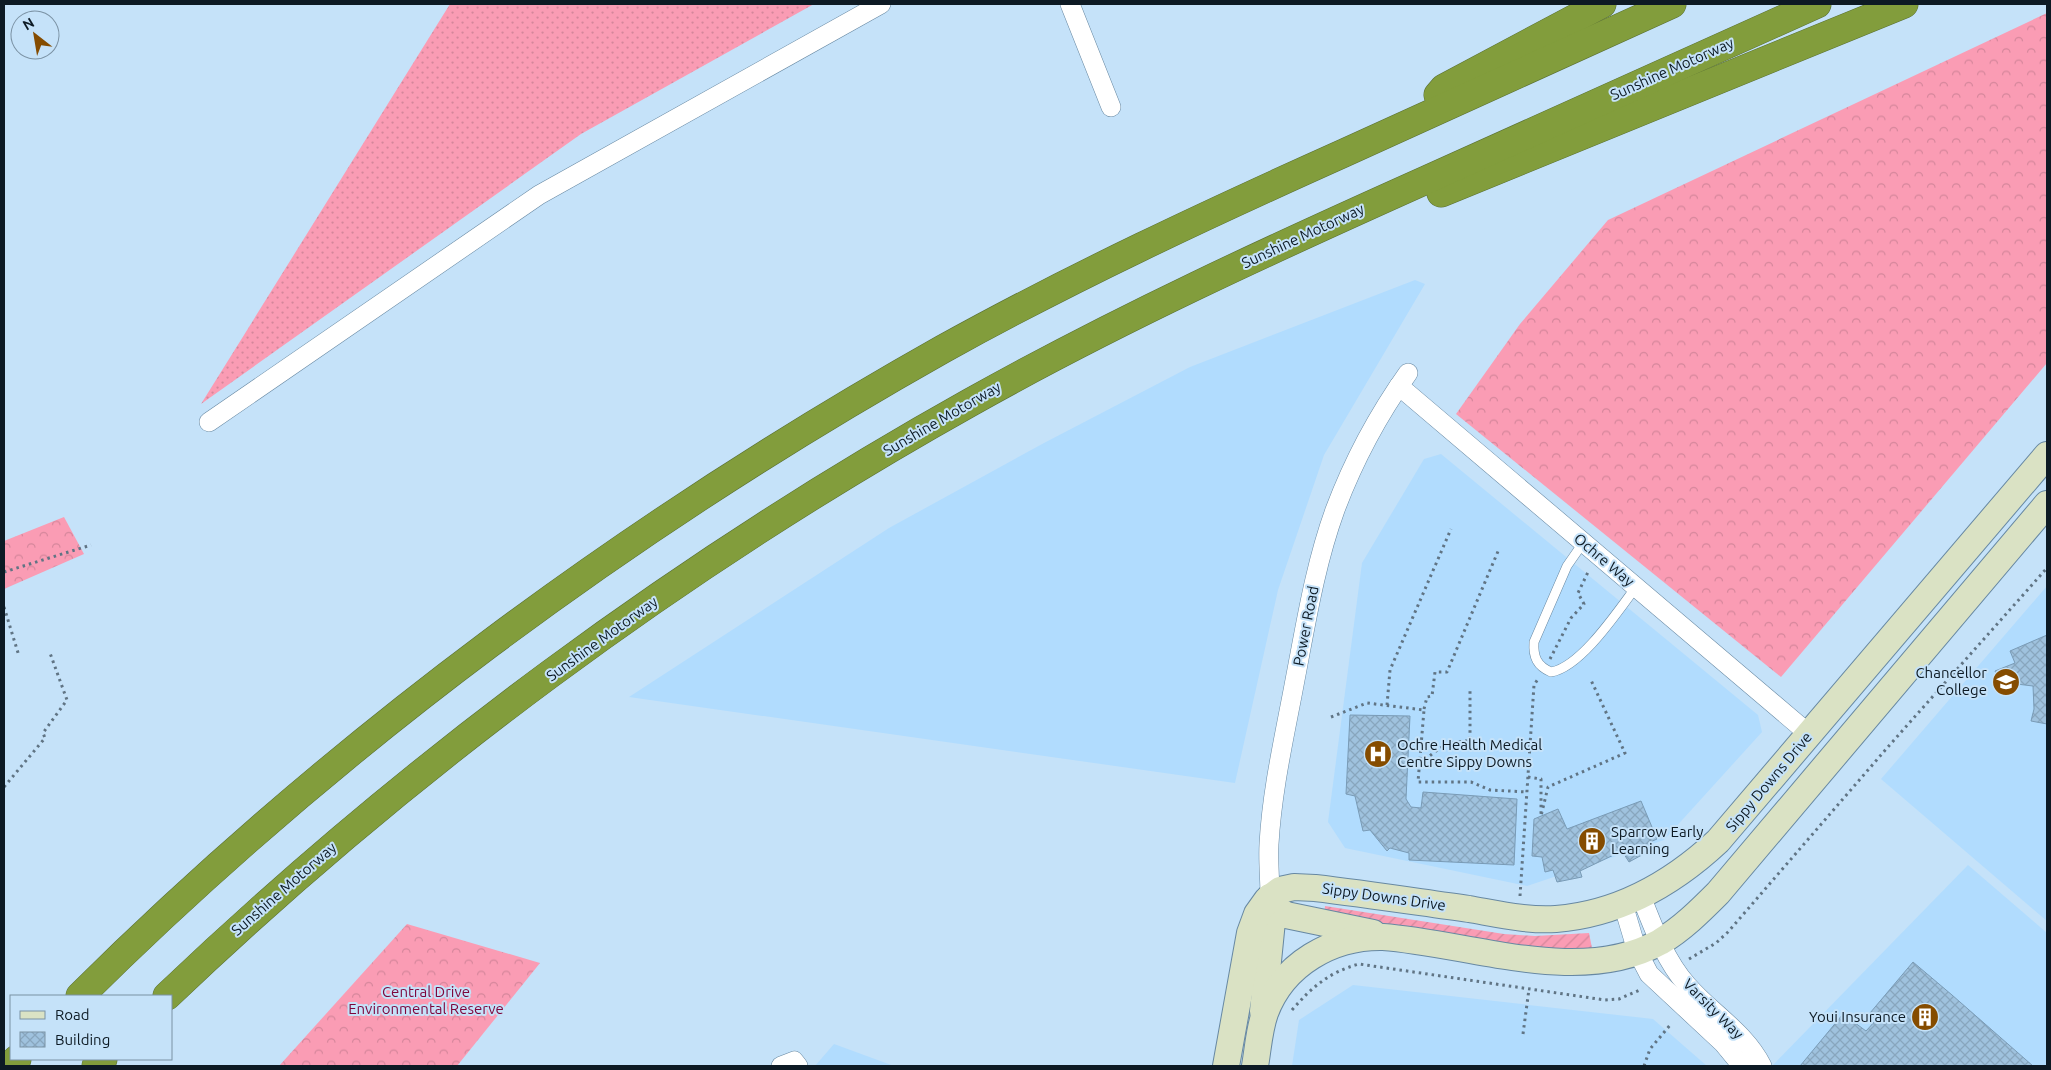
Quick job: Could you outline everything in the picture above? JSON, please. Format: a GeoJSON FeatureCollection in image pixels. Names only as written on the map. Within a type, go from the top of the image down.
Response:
{"type":"FeatureCollection","features":[{"type":"Feature","properties":{"kind":"highway"},"geometry":{"type":"LineString","coordinates":[[1415,121],[1444,88],[1602,4]]}},
{"type":"Feature","properties":{"kind":"highway"},"geometry":{"type":"LineString","coordinates":[[81,995],[199,884],[293,801],[420,698],[525,618],[753,462],[946,348],[1071,281],[1211,213],[1672,4]]}},
{"type":"Feature","properties":{"kind":"highway","name":"Sunshine Motorway"},"geometry":{"type":"LineString","coordinates":[[168,995],[248,919],[406,786],[576,656],[693,573],[797,505],[969,403],[1178,294],[1817,4]]}},
{"type":"Feature","properties":{"kind":"highway"},"geometry":{"type":"LineString","coordinates":[[1263,254],[1289,258],[1536,153],[1904,4]]}},
{"type":"Feature","properties":{"kind":"main road","name":"Sippy Downs Drive"},"geometry":{"type":"LineString","coordinates":[[1270,897],[1287,888],[1305,887],[1541,919],[1570,917],[1632,900],[1681,872],[1718,841],[2047,455]]}},
{"type":"Feature","properties":{"kind":"main road"},"geometry":{"type":"LineString","coordinates":[[1270,897],[1275,908],[1286,915],[1349,926],[1390,937],[1547,961],[1602,961],[1648,947],[1684,925],[1718,893],[2047,504]]}},
{"type":"Feature","properties":{"kind":"main road"},"geometry":{"type":"LineString","coordinates":[[1255,1066],[1261,1028],[1272,921],[1270,897]]}},
{"type":"Feature","properties":{"kind":"main road"},"geometry":{"type":"LineString","coordinates":[[1226,1066],[1251,929],[1260,910],[1270,897]]}},
{"type":"Feature","properties":{"kind":"main road"},"geometry":{"type":"LineString","coordinates":[[1261,1028],[1268,1006],[1281,984],[1306,959],[1340,943],[1368,938],[1390,937]]}},
{"type":"Feature","properties":{"kind":"street"},"geometry":{"type":"LineString","coordinates":[[208,422],[539,195],[880,4]]}},
{"type":"Feature","properties":{"kind":"street"},"geometry":{"type":"LineString","coordinates":[[1070,4],[1111,107]]}},
{"type":"Feature","properties":{"kind":"street","name":"Ochre Way"},"geometry":{"type":"LineString","coordinates":[[1403,379],[1583,542],[1809,734]]}},
{"type":"Feature","properties":{"kind":"street","name":"Power Road"},"geometry":{"type":"LineString","coordinates":[[1270,897],[1270,835],[1283,744],[1313,591],[1332,519],[1346,486],[1375,425],[1403,379]]}},
{"type":"Feature","properties":{"kind":"street","name":"Varsity Way"},"geometry":{"type":"LineString","coordinates":[[1632,900],[1648,947],[1654,981],[1723,1043],[1742,1066]]}},
{"type":"Feature","properties":{"kind":"street","name":"Varsity Way"},"geometry":{"type":"LineString","coordinates":[[1648,947],[1737,1032],[1762,1066]]}},
{"type":"Feature","properties":{"kind":"street"},"geometry":{"type":"LineString","coordinates":[[781,1066],[790,1061],[796,1062],[798,1066]]}},
{"type":"Feature","properties":{"kind":"lane"},"geometry":{"type":"LineString","coordinates":[[1583,542],[1570,560],[1534,642],[1535,657],[1538,664],[1551,672],[1561,670],[1575,660],[1636,586]]}},
{"type":"Feature","properties":{"kind":"path"},"geometry":{"type":"LineString","coordinates":[[1387,705],[1390,670],[1451,529]]}},
{"type":"Feature","properties":{"kind":"path"},"geometry":{"type":"LineString","coordinates":[[4,572],[91,545]]}},
{"type":"Feature","properties":{"kind":"path"},"geometry":{"type":"LineString","coordinates":[[1499,549],[1447,672],[1434,672],[1432,696],[1427,697],[1424,710],[1418,782],[1471,782],[1490,790],[1527,792]]}},
{"type":"Feature","properties":{"kind":"path"},"geometry":{"type":"LineString","coordinates":[[1519,917],[1534,685],[1545,669],[1571,618],[1584,604],[1578,593],[1589,570]]}},
{"type":"Feature","properties":{"kind":"path"},"geometry":{"type":"LineString","coordinates":[[4,607],[19,656]]}},
{"type":"Feature","properties":{"kind":"path"},"geometry":{"type":"LineString","coordinates":[[4,787],[45,738],[43,733],[67,700],[50,653]]}},
{"type":"Feature","properties":{"kind":"path"},"geometry":{"type":"LineString","coordinates":[[1528,777],[1541,778],[1541,816],[1548,787],[1625,753],[1590,678]]}},
{"type":"Feature","properties":{"kind":"path"},"geometry":{"type":"LineString","coordinates":[[1419,765],[1441,747],[1453,741],[1470,741],[1470,690]]}},
{"type":"Feature","properties":{"kind":"path"},"geometry":{"type":"LineString","coordinates":[[1331,717],[1367,703],[1424,710]]}},
{"type":"Feature","properties":{"kind":"path"},"geometry":{"type":"LineString","coordinates":[[1523,1034],[1529,989]]}},
{"type":"Feature","properties":{"kind":"path"},"geometry":{"type":"LineString","coordinates":[[1644,1066],[1650,1049],[1671,1024]]}},
{"type":"Feature","properties":{"kind":"shaded area"},"geometry":{"type":"Polygon","coordinates":[[[1415,280],[1425,284],[1324,455],[1278,590],[1235,783],[629,697],[889,528],[1044,443],[1190,367],[1415,280]]]}},
{"type":"Feature","properties":{"kind":"shaded area"},"geometry":{"type":"Polygon","coordinates":[[[1441,454],[1758,715],[1762,732],[1664,840],[1527,886],[1345,848],[1328,822],[1362,563],[1424,459],[1441,454]]]}},
{"type":"Feature","properties":{"kind":"shaded area","name":"Chancellor College"},"geometry":{"type":"Polygon","coordinates":[[[2047,586],[2047,921],[1881,779],[2047,586]]]}},
{"type":"Feature","properties":{"kind":"shaded area"},"geometry":{"type":"Polygon","coordinates":[[[1968,865],[2047,933],[2047,1066],[1772,1066],[1968,865]]]}},
{"type":"Feature","properties":{"kind":"shaded area"},"geometry":{"type":"Polygon","coordinates":[[[1353,985],[1653,1019],[1707,1066],[1292,1066],[1299,1020],[1353,985]]]}},
{"type":"Feature","properties":{"kind":"shaded area"},"geometry":{"type":"Polygon","coordinates":[[[834,1044],[894,1066],[815,1066],[834,1044]]]}},
{"type":"Feature","properties":{"kind":"green space"},"geometry":{"type":"Polygon","coordinates":[[[450,4],[814,4],[581,134],[201,404],[450,4]]]}},
{"type":"Feature","properties":{"kind":"green space"},"geometry":{"type":"Polygon","coordinates":[[[2047,13],[2047,363],[1781,677],[1456,414],[1520,324],[1608,220],[2047,13]]]}},
{"type":"Feature","properties":{"kind":"green space"},"geometry":{"type":"Polygon","coordinates":[[[64,517],[84,554],[4,589],[4,541],[64,517]]]}},
{"type":"Feature","properties":{"kind":"green space"},"geometry":{"type":"Polygon","coordinates":[[[1325,906],[1504,934],[1535,936],[1589,933],[1592,948],[1566,950],[1520,947],[1324,916],[1325,906]]]}},
{"type":"Feature","properties":{"kind":"green space","name":"Central Drive Environmental Reserve"},"geometry":{"type":"Polygon","coordinates":[[[407,924],[540,963],[457,1066],[279,1066],[407,924]]]}},
{"type":"Feature","properties":{"kind":"building"},"geometry":{"type":"Polygon","coordinates":[[[2047,635],[2047,724],[2031,721],[2034,709],[2033,686],[2000,682],[1995,671],[2015,663],[2010,651],[2047,635]]]}},
{"type":"Feature","properties":{"kind":"building","name":"Ochre Health Medical Centre Sippy Downs"},"geometry":{"type":"Polygon","coordinates":[[[1350,715],[1410,716],[1406,799],[1411,807],[1421,808],[1423,792],[1517,799],[1514,865],[1409,860],[1409,853],[1390,848],[1387,851],[1370,830],[1363,831],[1355,796],[1346,794],[1350,715]]]}},
{"type":"Feature","properties":{"kind":"building","name":"Sparrow Early Learning"},"geometry":{"type":"Polygon","coordinates":[[[1641,801],[1657,839],[1648,843],[1651,850],[1629,862],[1622,851],[1580,871],[1582,877],[1557,882],[1553,870],[1545,872],[1542,857],[1532,856],[1534,819],[1558,809],[1567,829],[1641,801]]]}},
{"type":"Feature","properties":{"kind":"building","name":"Youi Insurance"},"geometry":{"type":"Polygon","coordinates":[[[1913,962],[2033,1066],[1800,1066],[1843,1014],[1866,1031],[1876,1020],[1870,1013],[1913,962]]]}},
{"type":"Feature","properties":{"kind":"place","name":"Chancellor College"},"geometry":{"type":"Point","coordinates":[2006,682]}},
{"type":"Feature","properties":{"kind":"place","name":"Ochre Health Medical Centre Sippy Downs"},"geometry":{"type":"Point","coordinates":[1378,754]}},
{"type":"Feature","properties":{"kind":"place","name":"Sparrow Early Learning"},"geometry":{"type":"Point","coordinates":[1592,841]}},
{"type":"Feature","properties":{"kind":"place","name":"Youi Insurance"},"geometry":{"type":"Point","coordinates":[1925,1017]}}]}
